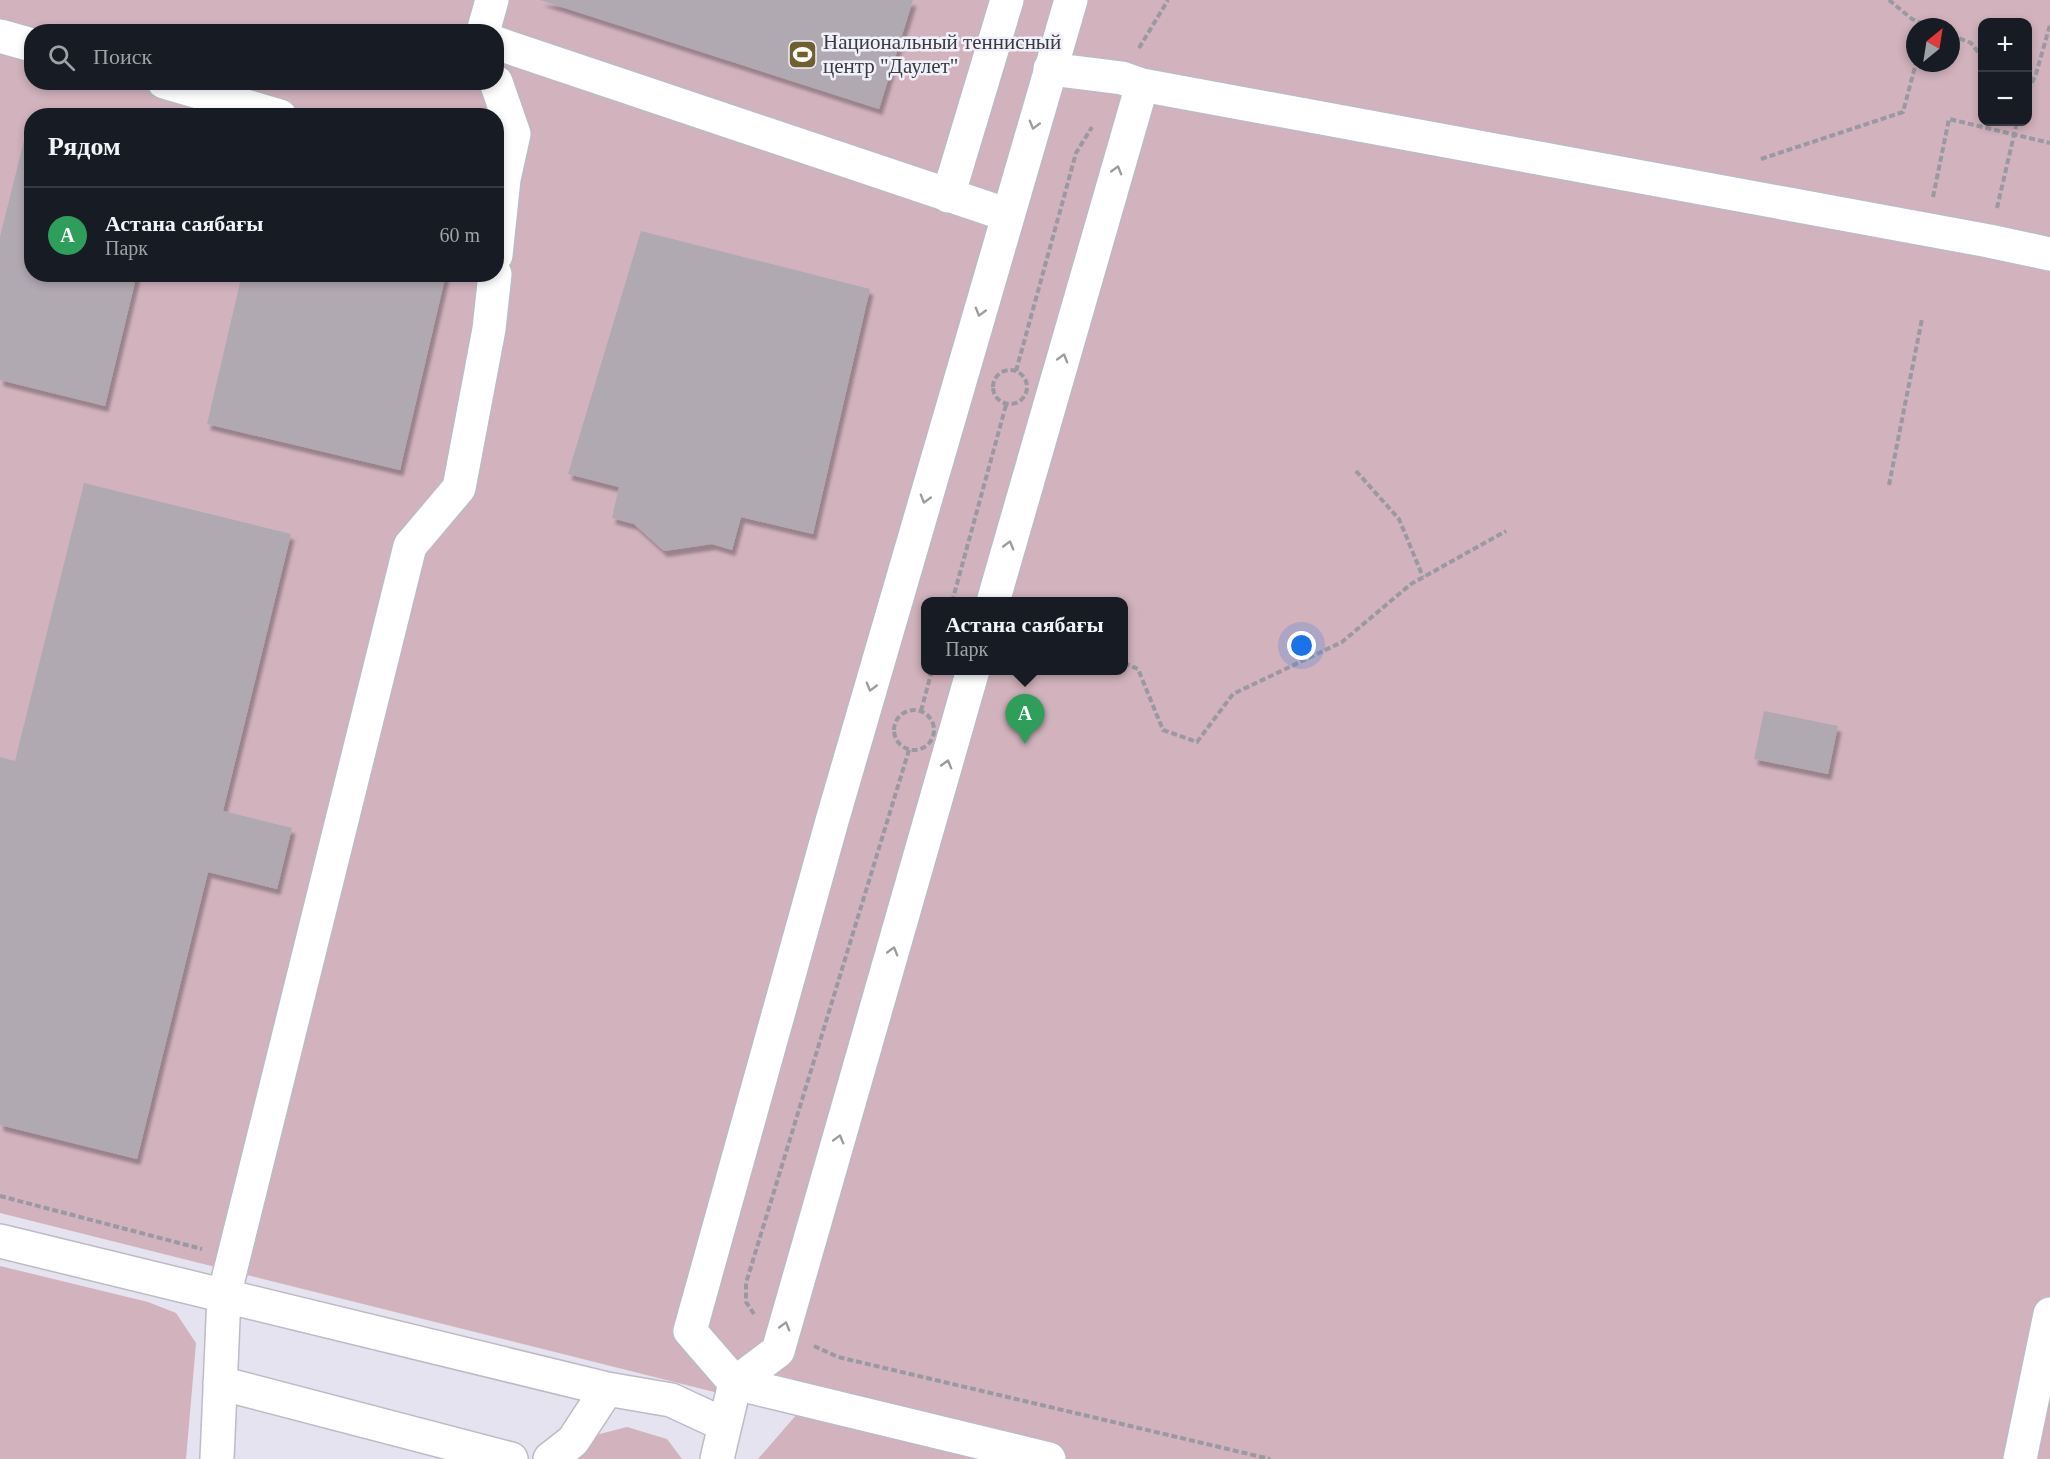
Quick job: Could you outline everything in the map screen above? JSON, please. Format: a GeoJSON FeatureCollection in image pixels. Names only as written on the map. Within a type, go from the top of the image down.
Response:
{"type":"FeatureCollection","features":[{"type":"Feature","properties":{"kind":"street"},"geometry":{"type":"LineString","coordinates":[[485,24],[492,0]]}},
{"type":"Feature","properties":{"kind":"street"},"geometry":{"type":"LineString","coordinates":[[948,196],[1007,0]]}},
{"type":"Feature","properties":{"kind":"street"},"geometry":{"type":"LineString","coordinates":[[1049,1459],[735,1383],[690,1331],[832,820],[1071,0]]}},
{"type":"Feature","properties":{"kind":"street"},"geometry":{"type":"LineString","coordinates":[[0,36],[24,43]]}},
{"type":"Feature","properties":{"kind":"street"},"geometry":{"type":"LineString","coordinates":[[504,46],[1008,215]]}},
{"type":"Feature","properties":{"kind":"street"},"geometry":{"type":"LineString","coordinates":[[1050,69],[1122,78],[1142,85],[1989,240],[2050,254]]}},
{"type":"Feature","properties":{"kind":"street"},"geometry":{"type":"LineString","coordinates":[[994,597],[1142,85]]}},
{"type":"Feature","properties":{"kind":"street"},"geometry":{"type":"LineString","coordinates":[[191,90],[253,108]]}},
{"type":"Feature","properties":{"kind":"street"},"geometry":{"type":"LineString","coordinates":[[499,90],[514,134],[504,165]]}},
{"type":"Feature","properties":{"kind":"street"},"geometry":{"type":"LineString","coordinates":[[217,1459],[224,1296],[410,546],[459,488],[489,329],[494,282]]}},
{"type":"Feature","properties":{"kind":"street"},"geometry":{"type":"LineString","coordinates":[[717,1459],[735,1383],[778,1352],[973,675]]}},
{"type":"Feature","properties":{"kind":"street"},"geometry":{"type":"LineString","coordinates":[[0,1241],[607,1389],[671,1400],[725,1425]]}},
{"type":"Feature","properties":{"kind":"street"},"geometry":{"type":"LineString","coordinates":[[2031,1445],[2050,1314]]}},
{"type":"Feature","properties":{"kind":"street"},"geometry":{"type":"LineString","coordinates":[[220,1383],[512,1459]]}},
{"type":"Feature","properties":{"kind":"street"},"geometry":{"type":"LineString","coordinates":[[550,1459],[573,1441],[607,1389]]}},
{"type":"Feature","properties":{"kind":"path"},"geometry":{"type":"LineString","coordinates":[[1889,0],[1911,18]]}},
{"type":"Feature","properties":{"kind":"path"},"geometry":{"type":"LineString","coordinates":[[2032,83],[2050,25]]}},
{"type":"Feature","properties":{"kind":"path"},"geometry":{"type":"LineString","coordinates":[[1960,39],[1971,43],[1978,51]]}},
{"type":"Feature","properties":{"kind":"path"},"geometry":{"type":"LineString","coordinates":[[1761,159],[1903,112],[1914,72]]}},
{"type":"Feature","properties":{"kind":"path"},"geometry":{"type":"LineString","coordinates":[[1933,198],[1949,118],[2050,143]]}},
{"type":"Feature","properties":{"kind":"path"},"geometry":{"type":"LineString","coordinates":[[1989,240],[2016,126]]}},
{"type":"Feature","properties":{"kind":"path"},"geometry":{"type":"LineString","coordinates":[[1889,485],[1922,319]]}},
{"type":"Feature","properties":{"kind":"path"},"geometry":{"type":"LineString","coordinates":[[953,597],[1006,405],[997,399],[993,383],[1004,371],[1016,370]]}},
{"type":"Feature","properties":{"kind":"path"},"geometry":{"type":"LineString","coordinates":[[1356,471],[1399,519],[1423,577]]}},
{"type":"Feature","properties":{"kind":"path"},"geometry":{"type":"LineString","coordinates":[[1128,665],[1138,669],[1163,730],[1197,742],[1233,694],[1342,642],[1423,577],[1506,531]]}},
{"type":"Feature","properties":{"kind":"path"},"geometry":{"type":"LineString","coordinates":[[921,711],[931,675]]}},
{"type":"Feature","properties":{"kind":"path"},"geometry":{"type":"LineString","coordinates":[[908,711],[921,711],[934,726],[933,740],[923,749],[909,750],[898,743],[894,725],[902,714],[908,711]]}},
{"type":"Feature","properties":{"kind":"path"},"geometry":{"type":"LineString","coordinates":[[909,750],[746,1283],[746,1302],[761,1325],[838,1357],[1270,1459]]}},
{"type":"Feature","properties":{"kind":"path"},"geometry":{"type":"LineString","coordinates":[[0,1196],[234,1257]]}},
{"type":"Feature","properties":{"kind":"shaded area"},"geometry":{"type":"Polygon","coordinates":[[[0,0],[2050,0],[2050,1459],[758,1459],[798,1413],[0,1213],[0,0]]]}},
{"type":"Feature","properties":{"kind":"shaded area"},"geometry":{"type":"Polygon","coordinates":[[[0,1266],[148,1302],[176,1313],[196,1343],[186,1459],[0,1459],[0,1266]]]}},
{"type":"Feature","properties":{"kind":"shaded area"},"geometry":{"type":"Polygon","coordinates":[[[627,1427],[667,1439],[682,1459],[579,1459],[588,1437],[627,1427]]]}},
{"type":"Feature","properties":{"kind":"building","name":"Национальный теннисный центр \"Даулет\""},"geometry":{"type":"Polygon","coordinates":[[[540,0],[913,0],[879,109],[540,0]]]}},
{"type":"Feature","properties":{"kind":"building"},"geometry":{"type":"Polygon","coordinates":[[[24,141],[24,282],[135,282],[105,406],[0,380],[0,237],[24,141]]]}},
{"type":"Feature","properties":{"kind":"building"},"geometry":{"type":"Polygon","coordinates":[[[641,231],[870,289],[813,534],[741,517],[732,550],[712,544],[664,551],[634,524],[612,518],[619,487],[568,474],[641,231]]]}},
{"type":"Feature","properties":{"kind":"building"},"geometry":{"type":"Polygon","coordinates":[[[240,282],[444,282],[400,470],[207,424],[240,282]]]}},
{"type":"Feature","properties":{"kind":"building"},"geometry":{"type":"Polygon","coordinates":[[[84,483],[291,534],[223,811],[292,828],[277,889],[208,872],[137,1159],[0,1125],[0,757],[15,761],[84,483]]]}},
{"type":"Feature","properties":{"kind":"building"},"geometry":{"type":"Polygon","coordinates":[[[1764,711],[1838,726],[1828,774],[1754,759],[1764,711]]]}},
{"type":"Feature","properties":{"kind":"place","name":"Национальный теннисный центр \"Даулет\""},"geometry":{"type":"Point","coordinates":[802,54]}},
{"type":"Feature","properties":{"kind":"place","name":"Астана саябағы"},"geometry":{"type":"Point","coordinates":[1025,744]}}]}
